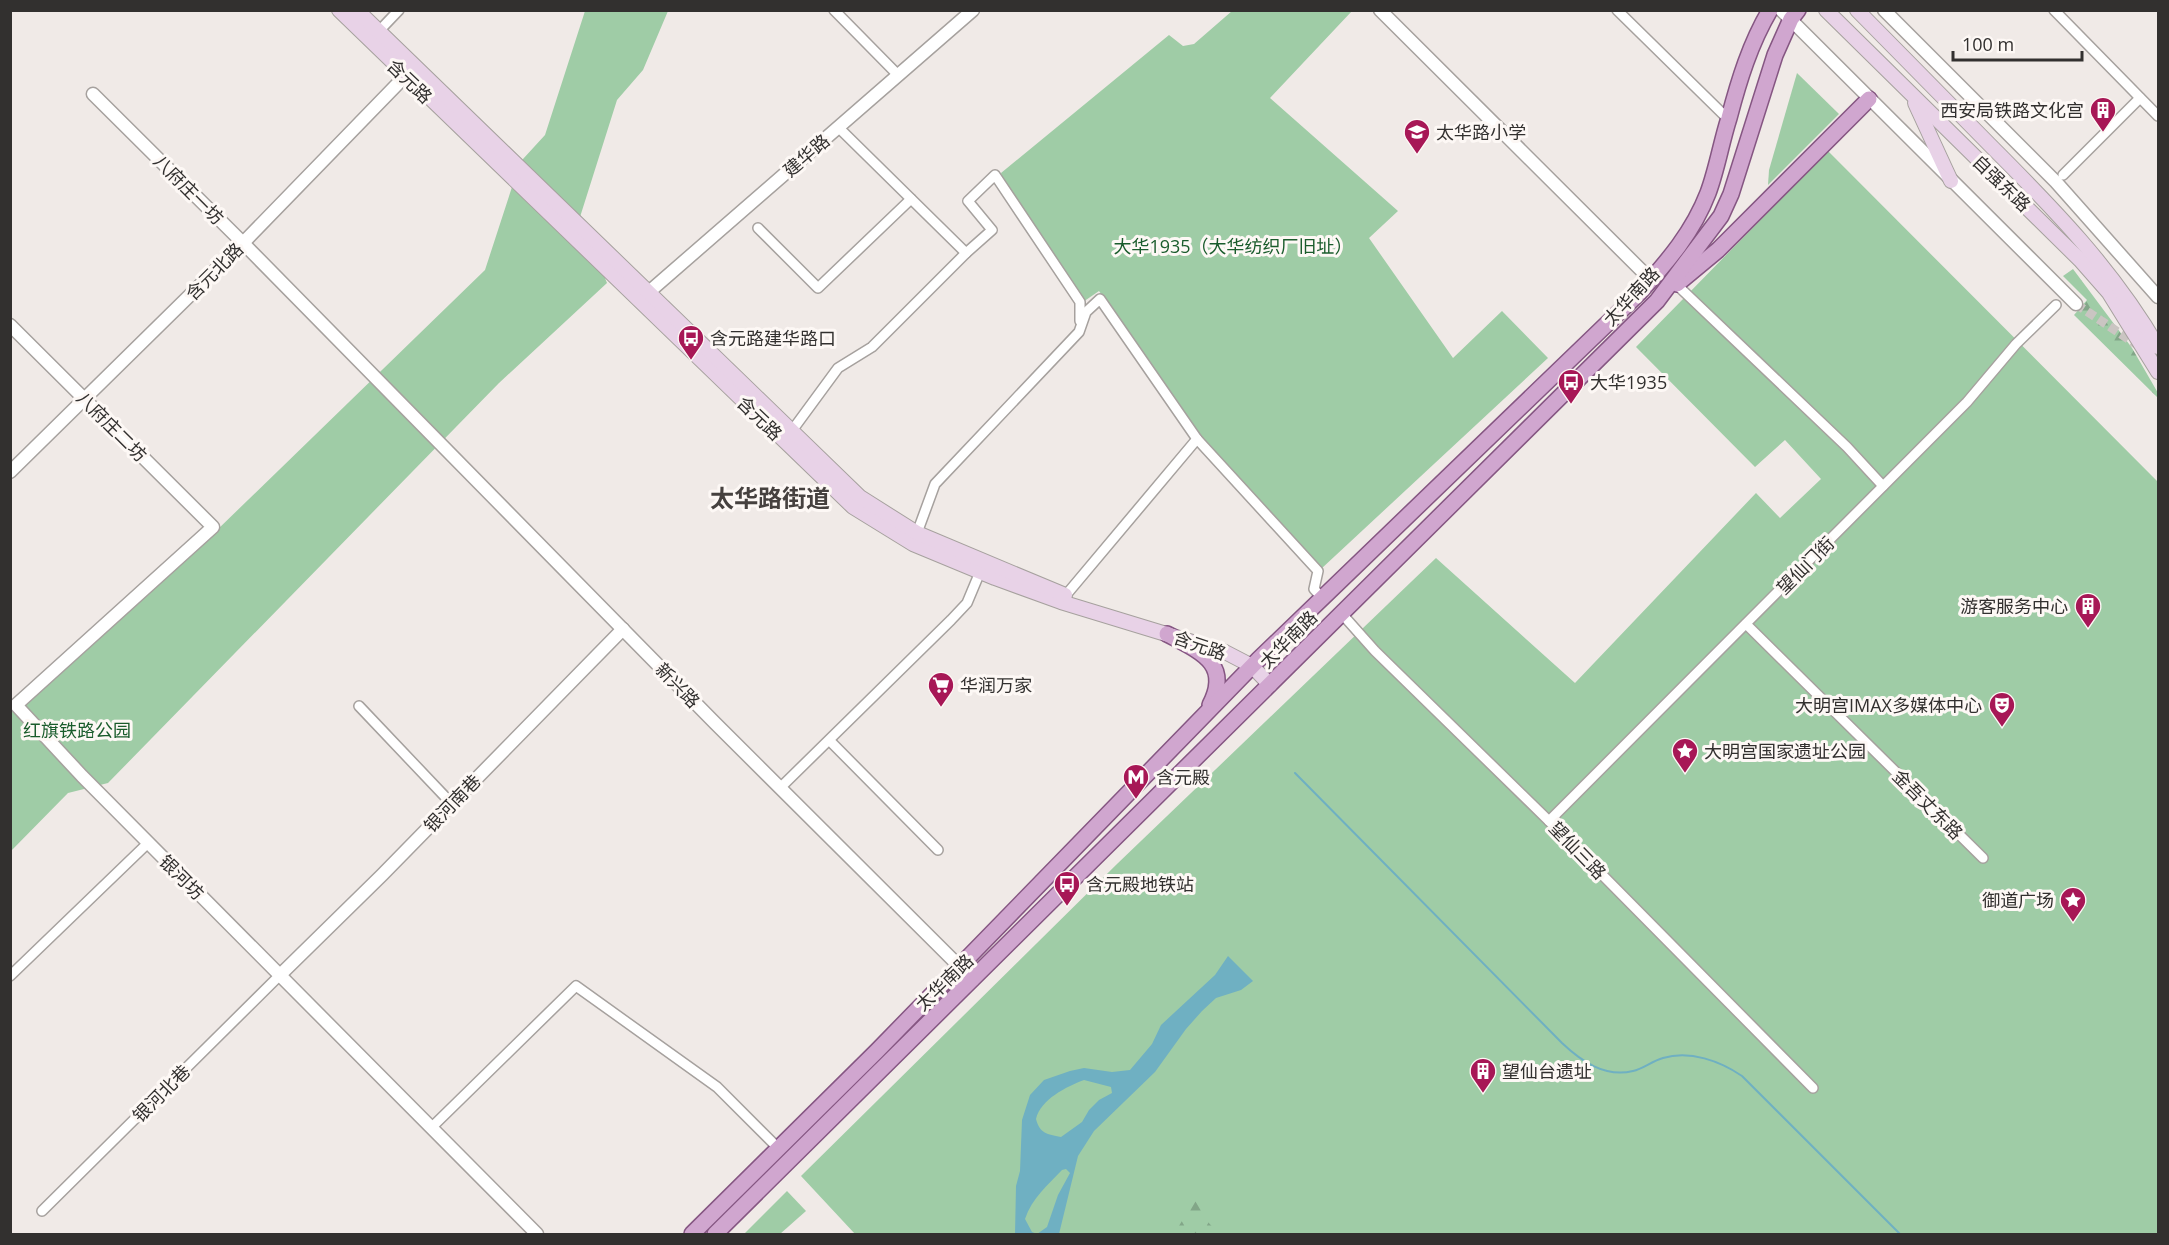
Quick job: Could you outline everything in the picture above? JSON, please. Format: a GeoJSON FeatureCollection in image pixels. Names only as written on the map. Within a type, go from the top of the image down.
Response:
{"type":"FeatureCollection","features":[{"type":"Feature","properties":{"kind":"main road","name":"含元路"},"geometry":{"type":"LineString","coordinates":[[339,10],[409,72],[644,297],[860,497],[917,533],[1086,603],[1228,644],[1255,663],[1273,681]]}},
{"type":"Feature","properties":{"kind":"main road","name":"含元路"},"geometry":{"type":"LineString","coordinates":[[357,10],[378,32],[409,72]]}},
{"type":"Feature","properties":{"kind":"main road","name":"太华南路"},"geometry":{"type":"LineString","coordinates":[[692,1234],[877,1051],[1255,663],[1651,280],[1682,243],[1698,215],[1717,163],[1745,61],[1770,10]]}},
{"type":"Feature","properties":{"kind":"main road","name":"自强东路"},"geometry":{"type":"LineString","coordinates":[[1826,10],[2080,260],[2109,293],[2158,372]]}},
{"type":"Feature","properties":{"kind":"main road","name":"自强东路"},"geometry":{"type":"LineString","coordinates":[[1857,10],[2089,249],[2118,285],[2158,347]]}},
{"type":"Feature","properties":{"kind":"main road","name":"太华南路"},"geometry":{"type":"LineString","coordinates":[[715,1234],[1657,302],[1714,226],[1728,201],[1790,13]]}},
{"type":"Feature","properties":{"kind":"main road"},"geometry":{"type":"LineString","coordinates":[[1912,95],[1951,181]]}},
{"type":"Feature","properties":{"kind":"main road"},"geometry":{"type":"LineString","coordinates":[[1657,302],[1718,250],[1869,99]]}},
{"type":"Feature","properties":{"kind":"main road","name":"含元路"},"geometry":{"type":"LineString","coordinates":[[644,297],[853,507],[913,544],[1061,602],[1255,663]]}},
{"type":"Feature","properties":{"kind":"main road"},"geometry":{"type":"LineString","coordinates":[[1167,634],[1198,651],[1214,665],[1218,676],[1218,688],[1205,715]]}},
{"type":"Feature","properties":{"kind":"street"},"geometry":{"type":"LineString","coordinates":[[378,32],[399,10]]}},
{"type":"Feature","properties":{"kind":"street"},"geometry":{"type":"LineString","coordinates":[[834,10],[898,75]]}},
{"type":"Feature","properties":{"kind":"street","name":"建华路"},"geometry":{"type":"LineString","coordinates":[[644,297],[973,10]]}},
{"type":"Feature","properties":{"kind":"street"},"geometry":{"type":"LineString","coordinates":[[1380,10],[1651,280]]}},
{"type":"Feature","properties":{"kind":"street"},"geometry":{"type":"LineString","coordinates":[[1617,10],[1728,119]]}},
{"type":"Feature","properties":{"kind":"street"},"geometry":{"type":"LineString","coordinates":[[1884,10],[2056,182],[2158,297]]}},
{"type":"Feature","properties":{"kind":"street"},"geometry":{"type":"LineString","coordinates":[[2054,10],[2158,116]]}},
{"type":"Feature","properties":{"kind":"street"},"geometry":{"type":"LineString","coordinates":[[1790,13],[1869,99],[2076,303]]}},
{"type":"Feature","properties":{"kind":"street","name":"含元北路"},"geometry":{"type":"LineString","coordinates":[[10,472],[243,243],[409,72]]}},
{"type":"Feature","properties":{"kind":"street","name":"八府庄一坊"},"geometry":{"type":"LineString","coordinates":[[93,94],[385,387]]}},
{"type":"Feature","properties":{"kind":"street"},"geometry":{"type":"LineString","coordinates":[[2063,175],[2140,98]]}},
{"type":"Feature","properties":{"kind":"street"},"geometry":{"type":"LineString","coordinates":[[838,127],[966,253]]}},
{"type":"Feature","properties":{"kind":"street"},"geometry":{"type":"LineString","coordinates":[[791,432],[838,368],[872,347],[992,230],[968,201],[996,175],[1080,303],[1079,332]]}},
{"type":"Feature","properties":{"kind":"street"},"geometry":{"type":"LineString","coordinates":[[758,228],[818,288],[911,199]]}},
{"type":"Feature","properties":{"kind":"street"},"geometry":{"type":"LineString","coordinates":[[1677,285],[1847,447],[1883,486]]}},
{"type":"Feature","properties":{"kind":"street"},"geometry":{"type":"LineString","coordinates":[[917,533],[934,484],[1079,332],[1086,312],[1100,299],[1197,439],[1318,571],[1314,589],[1323,599]]}},
{"type":"Feature","properties":{"kind":"street","name":"望仙门街"},"geometry":{"type":"LineString","coordinates":[[1549,821],[1967,402],[2016,344],[2056,305]]}},
{"type":"Feature","properties":{"kind":"street","name":"八府庄二坊"},"geometry":{"type":"LineString","coordinates":[[10,325],[213,527]]}},
{"type":"Feature","properties":{"kind":"street","name":"新兴路"},"geometry":{"type":"LineString","coordinates":[[385,387],[780,788],[974,980]]}},
{"type":"Feature","properties":{"kind":"street"},"geometry":{"type":"LineString","coordinates":[[1066,595],[1197,439]]}},
{"type":"Feature","properties":{"kind":"street","name":"银河坊"},"geometry":{"type":"LineString","coordinates":[[213,527],[16,705],[148,843],[537,1234]]}},
{"type":"Feature","properties":{"kind":"street"},"geometry":{"type":"LineString","coordinates":[[780,788],[967,603],[980,572]]}},
{"type":"Feature","properties":{"kind":"street","name":"望仙三路"},"geometry":{"type":"LineString","coordinates":[[1342,614],[1376,651],[1549,821],[1813,1088]]}},
{"type":"Feature","properties":{"kind":"street","name":"金吾丈东路"},"geometry":{"type":"LineString","coordinates":[[1746,624],[1983,858]]}},
{"type":"Feature","properties":{"kind":"street","name":"银河南巷"},"geometry":{"type":"LineString","coordinates":[[279,976],[623,629]]}},
{"type":"Feature","properties":{"kind":"street"},"geometry":{"type":"LineString","coordinates":[[359,706],[452,804]]}},
{"type":"Feature","properties":{"kind":"street"},"geometry":{"type":"LineString","coordinates":[[830,741],[938,850]]}},
{"type":"Feature","properties":{"kind":"street"},"geometry":{"type":"LineString","coordinates":[[10,976],[148,843]]}},
{"type":"Feature","properties":{"kind":"street","name":"银河北巷"},"geometry":{"type":"LineString","coordinates":[[42,1211],[279,976]]}},
{"type":"Feature","properties":{"kind":"street"},"geometry":{"type":"LineString","coordinates":[[431,1128],[576,986],[717,1087],[778,1149]]}},
{"type":"Feature","properties":{"kind":"green space","name":"红旗铁路公园"},"geometry":{"type":"Polygon","coordinates":[[[585,11],[668,11],[643,70],[617,100],[580,217],[607,283],[499,383],[108,783],[68,793],[11,851],[11,712],[215,532],[485,270],[523,159],[545,135],[585,11]]]}},
{"type":"Feature","properties":{"kind":"green space","name":"大华1935（大华纺织厂旧址）"},"geometry":{"type":"Polygon","coordinates":[[[1232,11],[1352,11],[1270,98],[1398,211],[1369,238],[1453,358],[1502,311],[1548,358],[1321,569],[1203,438],[1099,291],[1083,302],[1004,185],[1001,173],[1169,35],[1183,46],[1194,44],[1232,11]]]}},
{"type":"Feature","properties":{"kind":"green space"},"geometry":{"type":"Polygon","coordinates":[[[1797,73],[1839,114],[1768,185],[1769,170],[1797,73]]]}},
{"type":"Feature","properties":{"kind":"green space","name":"大明宫国家遗址公园"},"geometry":{"type":"Polygon","coordinates":[[[1828,151],[2158,482],[2158,1234],[855,1234],[801,1176],[1117,864],[1436,558],[1575,683],[1756,493],[1780,518],[1821,479],[1785,440],[1755,467],[1636,347],[1828,151]]]}},
{"type":"Feature","properties":{"kind":"green space"},"geometry":{"type":"Polygon","coordinates":[[[2073,269],[2132,348],[2158,393],[2158,398],[2074,315],[2087,300],[2063,276],[2073,269]]]}},
{"type":"Feature","properties":{"kind":"green space"},"geometry":{"type":"Polygon","coordinates":[[[787,1191],[806,1211],[780,1234],[744,1234],[787,1191]]]}},
{"type":"Feature","properties":{"kind":"green space"},"geometry":{"type":"Polygon","coordinates":[[[1196,1198],[1209,1208],[1208,1222],[1219,1234],[1174,1234],[1196,1198]]]}},
{"type":"Feature","properties":{"kind":"water"},"geometry":{"type":"Polygon","coordinates":[[[1228,956],[1253,981],[1241,990],[1216,998],[1202,1011],[1155,1072],[1094,1131],[1078,1156],[1059,1234],[1037,1234],[1015,1234],[1016,1186],[1020,1171],[1022,1120],[1030,1095],[1044,1080],[1070,1071],[1084,1068],[1112,1072],[1130,1070],[1152,1044],[1161,1025],[1215,975],[1228,956]],[[1084,1080],[1062,1090],[1043,1105],[1036,1119],[1042,1130],[1061,1137],[1082,1122],[1099,1100],[1112,1093],[1111,1087],[1084,1080]],[[1066,1169],[1062,1170],[1041,1192],[1028,1211],[1025,1219],[1032,1232],[1037,1234],[1047,1227],[1058,1195],[1070,1173],[1066,1169]]]}},
{"type":"Feature","properties":{"kind":"waterway"},"geometry":{"type":"LineString","coordinates":[[1295,773],[1577,1056],[1603,1070],[1623,1073],[1640,1069],[1663,1058],[1684,1055],[1704,1058],[1733,1071],[1742,1076],[1900,1234]]}},
{"type":"Feature","properties":{"kind":"tunnel"},"geometry":{"type":"LineString","coordinates":[[2076,304],[2158,359]]}},
{"type":"Feature","properties":{"kind":"place","name":"西安局铁路文化宫"},"geometry":{"type":"Point","coordinates":[2103,133]}},
{"type":"Feature","properties":{"kind":"place","name":"太华路小学"},"geometry":{"type":"Point","coordinates":[1417,155]}},
{"type":"Feature","properties":{"kind":"place","name":"含元路建华路口"},"geometry":{"type":"Point","coordinates":[691,361]}},
{"type":"Feature","properties":{"kind":"place","name":"大华1935"},"geometry":{"type":"Point","coordinates":[1571,405]}},
{"type":"Feature","properties":{"kind":"place","name":"游客服务中心"},"geometry":{"type":"Point","coordinates":[2088,629]}},
{"type":"Feature","properties":{"kind":"place","name":"华润万家"},"geometry":{"type":"Point","coordinates":[941,708]}},
{"type":"Feature","properties":{"kind":"place","name":"大明宫IMAX多媒体中心"},"geometry":{"type":"Point","coordinates":[2002,728]}},
{"type":"Feature","properties":{"kind":"place","name":"大明宫国家遗址公园"},"geometry":{"type":"Point","coordinates":[1685,774]}},
{"type":"Feature","properties":{"kind":"place","name":"含元殿"},"geometry":{"type":"Point","coordinates":[1136,800]}},
{"type":"Feature","properties":{"kind":"place","name":"含元殿地铁站"},"geometry":{"type":"Point","coordinates":[1067,907]}},
{"type":"Feature","properties":{"kind":"place","name":"御道广场"},"geometry":{"type":"Point","coordinates":[2073,923]}},
{"type":"Feature","properties":{"kind":"place","name":"望仙台遗址"},"geometry":{"type":"Point","coordinates":[1483,1094]}},
{"type":"Feature","properties":{"kind":"district","name":"太华路街道"},"geometry":{"type":"Point","coordinates":[770,497]}}]}
